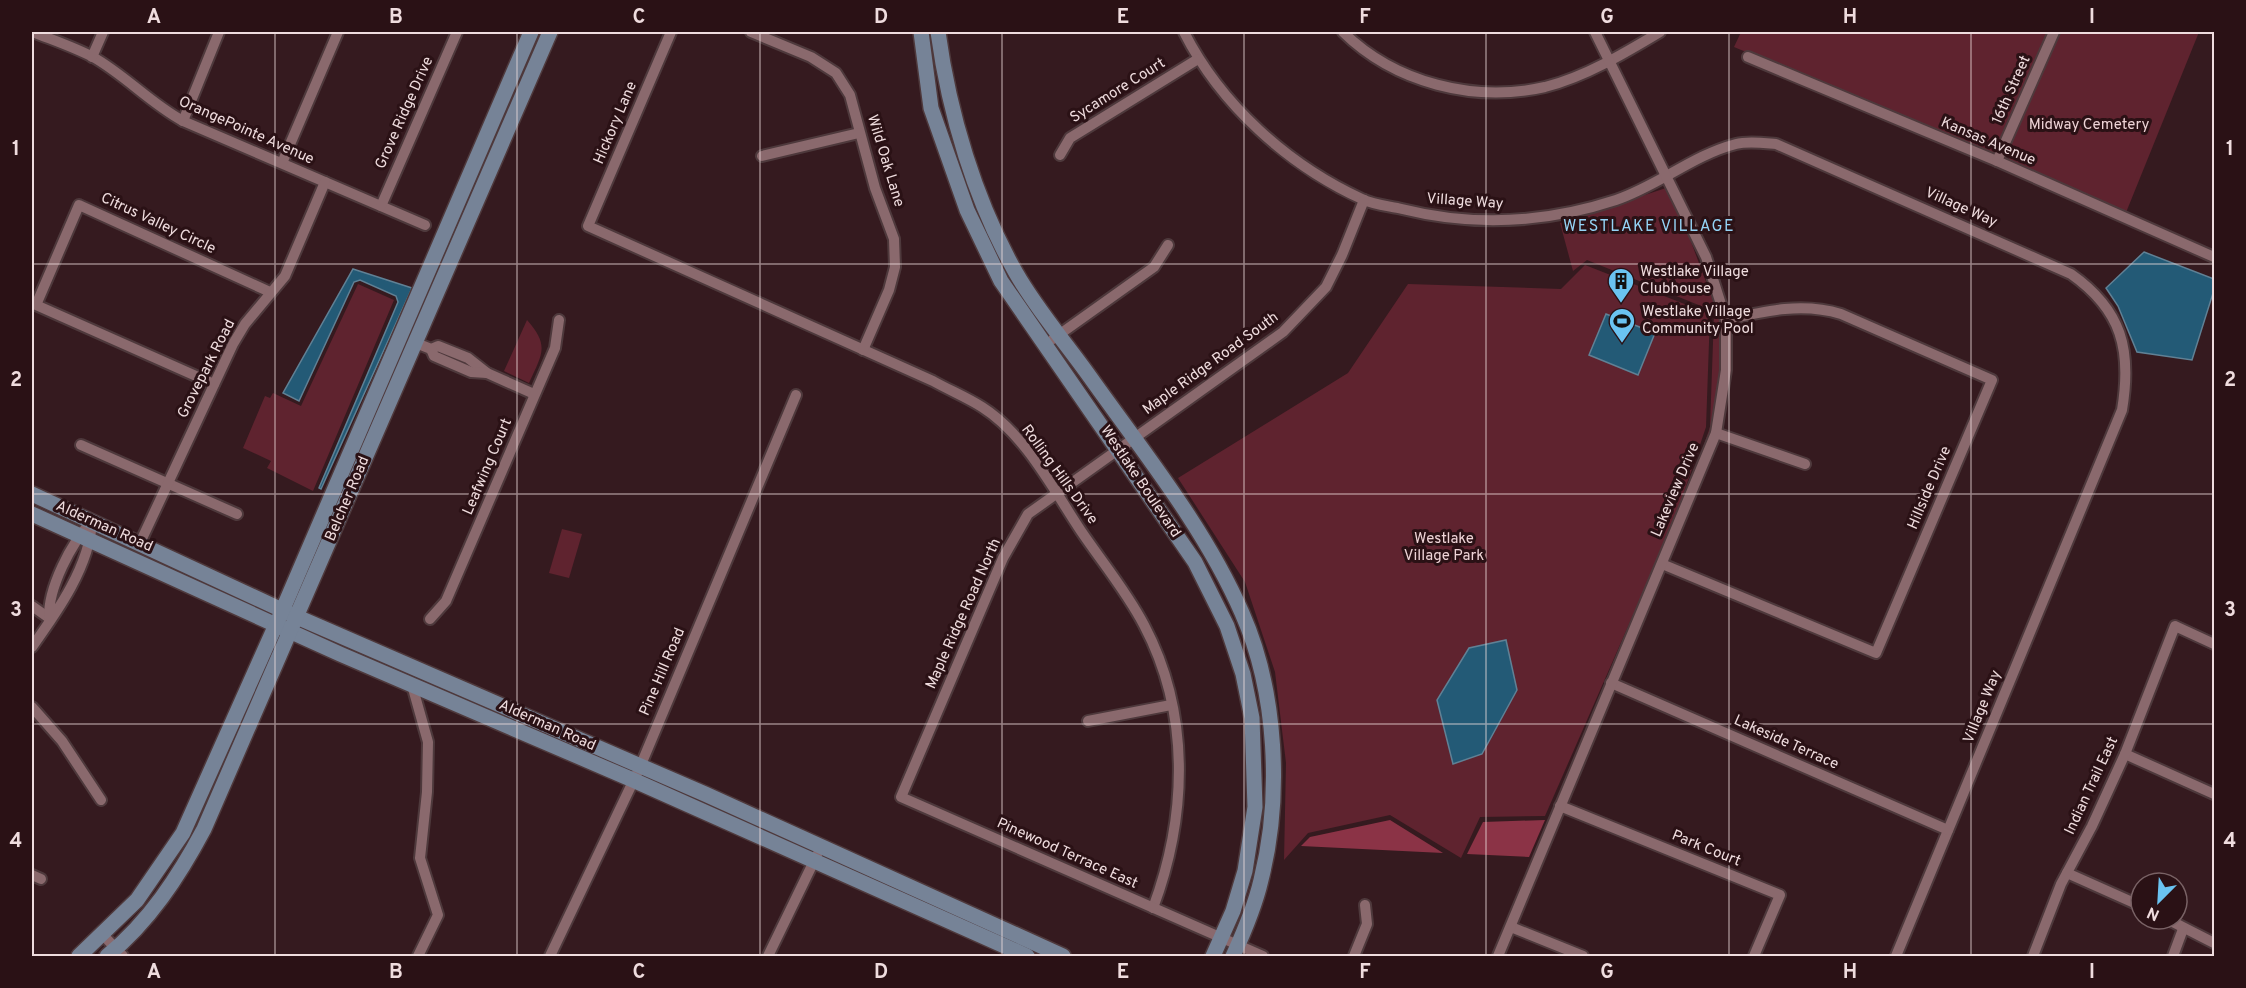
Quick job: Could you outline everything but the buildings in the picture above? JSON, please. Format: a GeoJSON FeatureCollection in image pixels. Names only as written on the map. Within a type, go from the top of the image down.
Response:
{"type":"FeatureCollection","features":[{"type":"Feature","properties":{"kind":"main road","name":"Belcher Road"},"geometry":{"type":"LineString","coordinates":[[80,957],[104,936],[137,900],[183,833],[531,32]]}},
{"type":"Feature","properties":{"kind":"main road","name":"Belcher Road"},"geometry":{"type":"LineString","coordinates":[[115,954],[147,917],[187,860],[218,798],[550,32]]}},
{"type":"Feature","properties":{"kind":"main road","name":"Westlake Boulevard"},"geometry":{"type":"LineString","coordinates":[[921,32],[931,108],[967,210],[1001,281],[1195,562],[1227,626],[1243,674],[1252,718],[1255,807],[1245,871],[1233,911],[1213,957]]}},
{"type":"Feature","properties":{"kind":"main road","name":"Westlake Boulevard"},"geometry":{"type":"LineString","coordinates":[[938,32],[950,103],[980,197],[1016,274],[1134,438],[1213,555],[1243,615],[1271,720],[1273,806],[1261,880],[1236,951]]}},
{"type":"Feature","properties":{"kind":"main road"},"geometry":{"type":"LineString","coordinates":[[399,336],[416,343]]}},
{"type":"Feature","properties":{"kind":"main road","name":"Alderman Road"},"geometry":{"type":"LineString","coordinates":[[32,494],[140,543],[279,616],[290,632],[412,685],[821,846],[1063,957]]}},
{"type":"Feature","properties":{"kind":"main road","name":"Alderman Road"},"geometry":{"type":"LineString","coordinates":[[32,514],[85,538],[279,616],[297,617],[636,773],[814,861],[1027,957]]}},
{"type":"Feature","properties":{"kind":"street","name":"OrangePointe Avenue"},"geometry":{"type":"LineString","coordinates":[[33,32],[92,57],[122,76],[163,110],[183,121],[425,225]]}},
{"type":"Feature","properties":{"kind":"street"},"geometry":{"type":"LineString","coordinates":[[92,57],[103,32]]}},
{"type":"Feature","properties":{"kind":"street"},"geometry":{"type":"LineString","coordinates":[[183,121],[219,32]]}},
{"type":"Feature","properties":{"kind":"street"},"geometry":{"type":"LineString","coordinates":[[282,163],[338,32]]}},
{"type":"Feature","properties":{"kind":"street","name":"Grove Ridge Drive"},"geometry":{"type":"LineString","coordinates":[[381,206],[457,32]]}},
{"type":"Feature","properties":{"kind":"street","name":"Hickory Lane"},"geometry":{"type":"LineString","coordinates":[[588,225],[671,32]]}},
{"type":"Feature","properties":{"kind":"street","name":"Wild Oak Lane"},"geometry":{"type":"LineString","coordinates":[[751,32],[811,57],[836,73],[850,96],[859,133],[894,239],[896,267],[889,290],[863,350]]}},
{"type":"Feature","properties":{"kind":"street","name":"Village Way"},"geometry":{"type":"LineString","coordinates":[[1184,32],[1198,60],[1241,113],[1290,156],[1364,200],[1430,216],[1460,220],[1535,219],[1591,208],[1620,198],[1736,144],[1776,144],[2070,274],[2099,298],[2122,338],[2127,379],[2122,410],[1896,957]]}},
{"type":"Feature","properties":{"kind":"street"},"geometry":{"type":"LineString","coordinates":[[1343,32],[1377,60],[1420,80],[1454,89],[1491,94],[1547,86],[1610,61],[1660,32]]}},
{"type":"Feature","properties":{"kind":"street","name":"Lakeview Drive"},"geometry":{"type":"LineString","coordinates":[[1498,957],[1716,433],[1726,370],[1726,320],[1706,257],[1595,32]]}},
{"type":"Feature","properties":{"kind":"street","name":"16th Street"},"geometry":{"type":"LineString","coordinates":[[1997,161],[2054,32]]}},
{"type":"Feature","properties":{"kind":"street","name":"Kansas Avenue"},"geometry":{"type":"LineString","coordinates":[[1748,57],[1997,161],[2214,258]]}},
{"type":"Feature","properties":{"kind":"street","name":"Sycamore Court"},"geometry":{"type":"LineString","coordinates":[[1060,155],[1070,138],[1198,60]]}},
{"type":"Feature","properties":{"kind":"street"},"geometry":{"type":"LineString","coordinates":[[762,156],[859,133]]}},
{"type":"Feature","properties":{"kind":"street","name":"Grovepark Road"},"geometry":{"type":"LineString","coordinates":[[140,543],[233,344],[270,292],[285,276],[325,182]]}},
{"type":"Feature","properties":{"kind":"street","name":"Maple Ridge Road South"},"geometry":{"type":"LineString","coordinates":[[1117,449],[1245,361],[1304,312],[1326,286],[1342,255],[1364,200]]}},
{"type":"Feature","properties":{"kind":"street","name":"Citrus Valley Circle"},"geometry":{"type":"LineString","coordinates":[[214,384],[36,304],[80,205],[270,292]]}},
{"type":"Feature","properties":{"kind":"street","name":"Rolling Hills Drive"},"geometry":{"type":"LineString","coordinates":[[588,225],[863,350],[983,408],[1014,436],[1055,492],[1144,625],[1158,658],[1178,740],[1179,798],[1170,853],[1153,908]]}},
{"type":"Feature","properties":{"kind":"street"},"geometry":{"type":"LineString","coordinates":[[1046,344],[1154,267],[1168,245]]}},
{"type":"Feature","properties":{"kind":"street","name":"Hillside Drive"},"geometry":{"type":"LineString","coordinates":[[1662,564],[1876,653],[1992,380],[1841,314],[1821,308],[1776,310],[1726,320]]}},
{"type":"Feature","properties":{"kind":"street","name":"Leafwing Court"},"geometry":{"type":"LineString","coordinates":[[430,619],[446,601],[555,348],[559,320]]}},
{"type":"Feature","properties":{"kind":"street"},"geometry":{"type":"LineString","coordinates":[[416,343],[431,349],[434,356],[465,363],[478,374],[487,373],[534,394]]}},
{"type":"Feature","properties":{"kind":"street","name":"Pine Hill Road"},"geometry":{"type":"LineString","coordinates":[[550,957],[636,773],[795,395]]}},
{"type":"Feature","properties":{"kind":"street"},"geometry":{"type":"LineString","coordinates":[[1716,433],[1805,464]]}},
{"type":"Feature","properties":{"kind":"street"},"geometry":{"type":"LineString","coordinates":[[81,445],[237,514]]}},
{"type":"Feature","properties":{"kind":"street","name":"Maple Ridge Road North"},"geometry":{"type":"LineString","coordinates":[[902,797],[1003,558],[1028,514],[1055,492],[1117,449]]}},
{"type":"Feature","properties":{"kind":"street"},"geometry":{"type":"LineString","coordinates":[[32,647],[49,618],[49,600],[85,538],[92,521]]}},
{"type":"Feature","properties":{"kind":"street"},"geometry":{"type":"LineString","coordinates":[[32,606],[49,618]]}},
{"type":"Feature","properties":{"kind":"street","name":"Indian Trail East"},"geometry":{"type":"LineString","coordinates":[[2033,957],[2052,904],[2092,826],[2124,754],[2175,626],[2214,644]]}},
{"type":"Feature","properties":{"kind":"street","name":"Lakeside Terrace"},"geometry":{"type":"LineString","coordinates":[[1611,682],[1948,830]]}},
{"type":"Feature","properties":{"kind":"street"},"geometry":{"type":"LineString","coordinates":[[412,685],[428,742],[427,792],[420,858],[438,915],[418,957]]}},
{"type":"Feature","properties":{"kind":"street"},"geometry":{"type":"LineString","coordinates":[[1088,721],[1171,705]]}},
{"type":"Feature","properties":{"kind":"street"},"geometry":{"type":"LineString","coordinates":[[32,707],[62,741],[101,801]]}},
{"type":"Feature","properties":{"kind":"street"},"geometry":{"type":"LineString","coordinates":[[2124,754],[2214,794]]}},
{"type":"Feature","properties":{"kind":"street","name":"Pinewood Terrace East"},"geometry":{"type":"LineString","coordinates":[[902,797],[1221,939],[1236,951],[1263,957]]}},
{"type":"Feature","properties":{"kind":"street","name":"Park Court"},"geometry":{"type":"LineString","coordinates":[[1560,806],[1780,895],[1754,957]]}},
{"type":"Feature","properties":{"kind":"street"},"geometry":{"type":"LineString","coordinates":[[768,957],[821,846]]}},
{"type":"Feature","properties":{"kind":"street"},"geometry":{"type":"LineString","coordinates":[[2067,873],[2129,901]]}},
{"type":"Feature","properties":{"kind":"street"},"geometry":{"type":"LineString","coordinates":[[1354,957],[1367,924],[1365,905]]}},
{"type":"Feature","properties":{"kind":"street"},"geometry":{"type":"LineString","coordinates":[[1511,927],[1583,957]]}},
{"type":"Feature","properties":{"kind":"street"},"geometry":{"type":"LineString","coordinates":[[2173,957],[2182,931]]}},
{"type":"Feature","properties":{"kind":"street"},"geometry":{"type":"LineString","coordinates":[[2187,931],[2214,943]]}},
{"type":"Feature","properties":{"kind":"street","name":"Belcher Road"},"geometry":{"type":"LineString","coordinates":[[104,936],[115,954]]}},
{"type":"Feature","properties":{"kind":"green space"},"geometry":{"type":"Polygon","coordinates":[[[1741,32],[2049,32],[1995,155],[1734,47],[1741,32]]]}},
{"type":"Feature","properties":{"kind":"green space","name":"Midway Cemetery"},"geometry":{"type":"Polygon","coordinates":[[[2058,32],[2199,32],[2125,215],[2010,163],[2007,146],[2058,32]]]}},
{"type":"Feature","properties":{"kind":"green space"},"geometry":{"type":"Polygon","coordinates":[[[1666,188],[1687,231],[1721,322],[1721,371],[1712,432],[1694,474],[1710,427],[1714,314],[1711,310],[1587,260],[1573,271],[1560,223],[1666,188]]]}},
{"type":"Feature","properties":{"kind":"green space","name":"Westlake Village Park"},"geometry":{"type":"Polygon","coordinates":[[[1585,265],[1710,314],[1706,427],[1675,519],[1545,816],[1480,817],[1461,858],[1390,815],[1308,833],[1284,860],[1286,763],[1275,672],[1245,582],[1178,478],[1348,373],[1408,284],[1561,289],[1585,265]]]}},
{"type":"Feature","properties":{"kind":"green space"},"geometry":{"type":"Polygon","coordinates":[[[358,284],[394,300],[313,491],[267,468],[271,461],[243,448],[265,396],[270,398],[273,393],[301,406],[358,284]]]}},
{"type":"Feature","properties":{"kind":"green space"},"geometry":{"type":"Polygon","coordinates":[[[527,320],[541,344],[540,357],[529,383],[504,371],[527,320]]]}},
{"type":"Feature","properties":{"kind":"green space"},"geometry":{"type":"Polygon","coordinates":[[[562,529],[582,534],[569,578],[549,573],[562,529]]]}},
{"type":"Feature","properties":{"kind":"shaded area"},"geometry":{"type":"Polygon","coordinates":[[[1390,820],[1443,853],[1301,846],[1310,837],[1390,820]]]}},
{"type":"Feature","properties":{"kind":"shaded area"},"geometry":{"type":"Polygon","coordinates":[[[1545,820],[1529,857],[1467,854],[1483,822],[1545,820]]]}},
{"type":"Feature","properties":{"kind":"water"},"geometry":{"type":"Polygon","coordinates":[[[2144,252],[2214,279],[2214,290],[2192,360],[2137,352],[2118,306],[2106,288],[2144,252]]]}},
{"type":"Feature","properties":{"kind":"water"},"geometry":{"type":"Polygon","coordinates":[[[353,269],[412,288],[321,489],[319,488],[398,302],[396,296],[360,280],[354,282],[299,401],[283,393],[353,269]]]}},
{"type":"Feature","properties":{"kind":"water","name":"Westlake Village Community Pool"},"geometry":{"type":"Polygon","coordinates":[[[1606,314],[1655,333],[1638,375],[1589,355],[1606,314]]]}},
{"type":"Feature","properties":{"kind":"water"},"geometry":{"type":"Polygon","coordinates":[[[1506,640],[1517,690],[1482,754],[1453,764],[1437,700],[1469,648],[1506,640]]]}},
{"type":"Feature","properties":{"kind":"place","name":"Westlake Village Clubhouse"},"geometry":{"type":"Point","coordinates":[1621,304]}},
{"type":"Feature","properties":{"kind":"place","name":"Westlake Village Community Pool"},"geometry":{"type":"Point","coordinates":[1622,344]}},
{"type":"Feature","properties":{"kind":"district","name":"WESTLAKE VILLAGE"},"geometry":{"type":"Point","coordinates":[1649,227]}}]}
